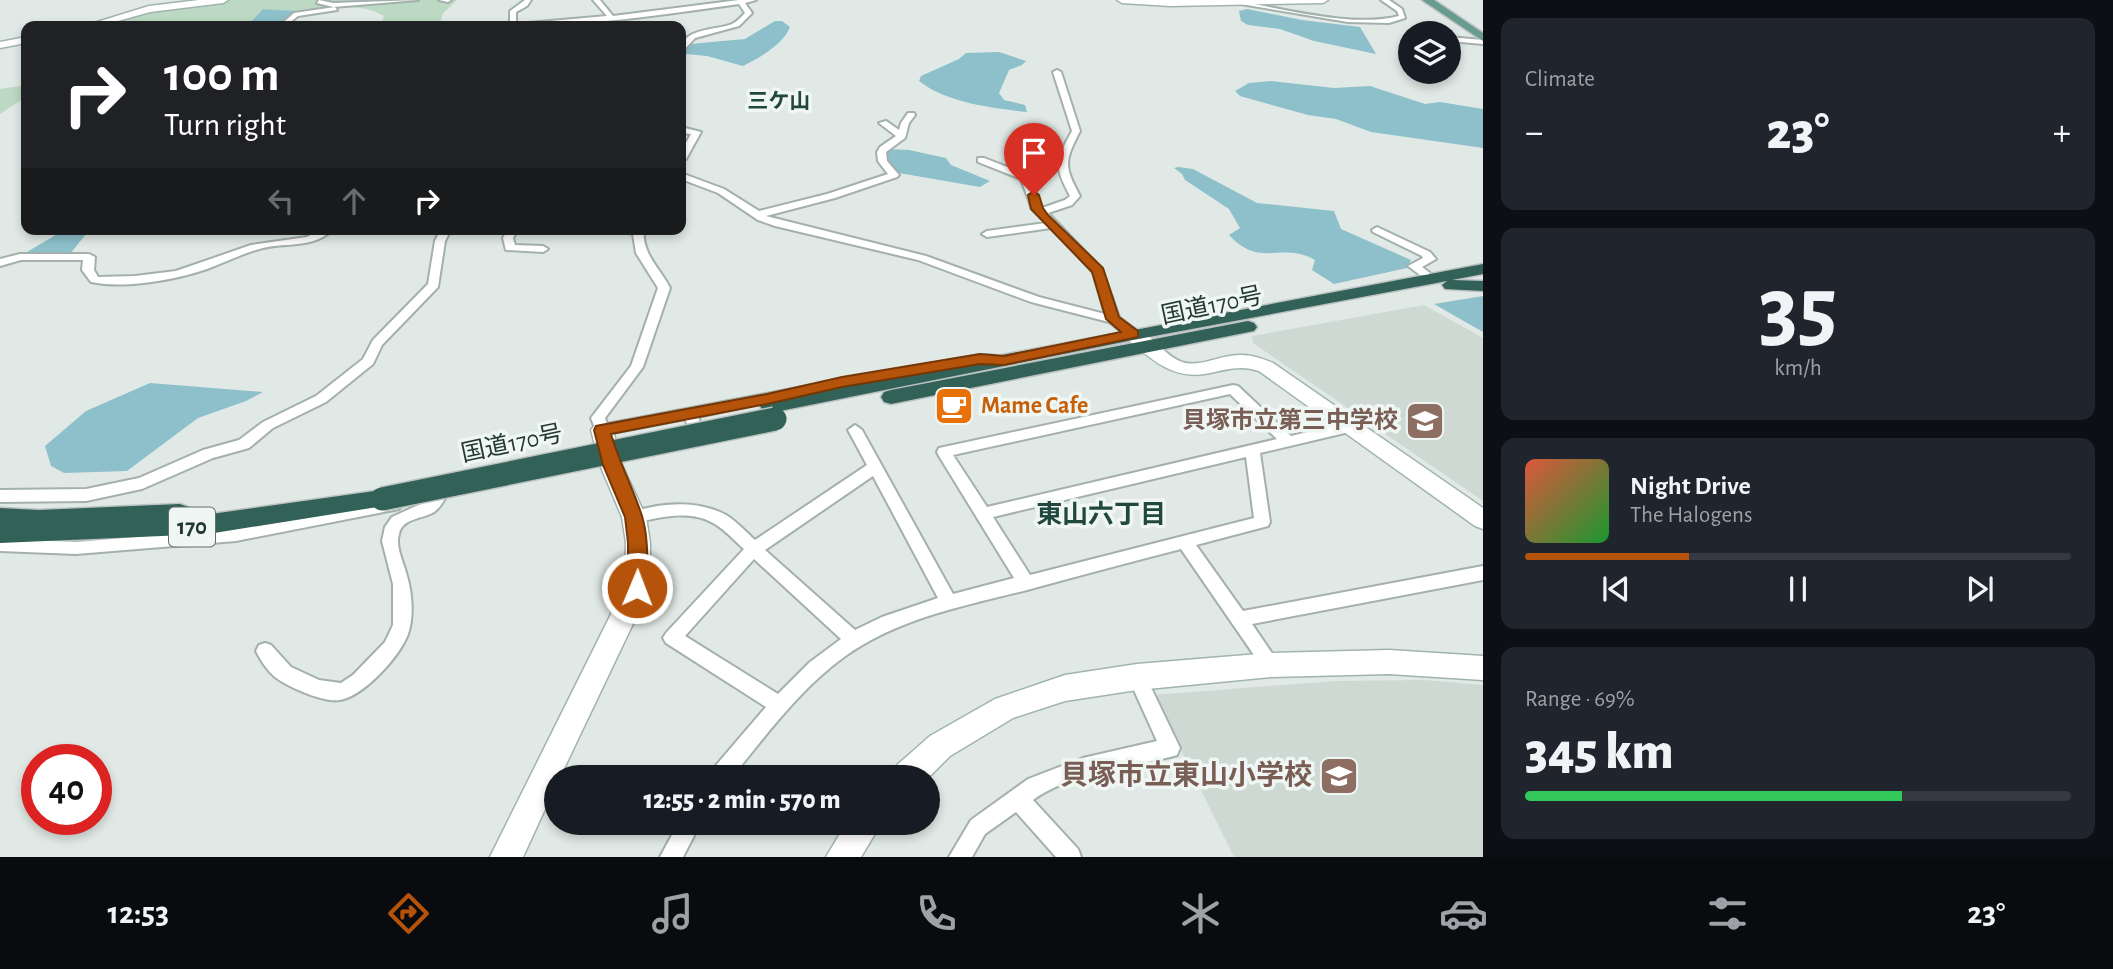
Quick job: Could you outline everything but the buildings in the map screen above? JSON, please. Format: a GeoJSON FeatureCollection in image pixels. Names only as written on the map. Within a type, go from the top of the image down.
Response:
{"type":"FeatureCollection","features":[{"type":"Feature","properties":{"kind":"highway"},"geometry":{"type":"LineString","coordinates":[[1358,291],[1424,273],[1483,262]]}},
{"type":"Feature","properties":{"kind":"highway","name":"国道170号"},"geometry":{"type":"LineString","coordinates":[[772,412],[1004,360],[1141,341],[1358,291],[1483,269]]}},
{"type":"Feature","properties":{"kind":"highway","name":"国道170号"},"geometry":{"type":"LineString","coordinates":[[0,534],[61,534],[208,525],[381,493],[772,412],[1483,279]]}},
{"type":"Feature","properties":{"kind":"highway"},"geometry":{"type":"LineString","coordinates":[[1451,285],[1472,288],[1483,286]]}},
{"type":"Feature","properties":{"kind":"highway","name":"国道170号"},"geometry":{"type":"LineString","coordinates":[[0,517],[53,518],[208,512],[381,493]]}},
{"type":"Feature","properties":{"kind":"main road"},"geometry":{"type":"LineString","coordinates":[[1427,0],[1482,38]]}},
{"type":"Feature","properties":{"kind":"street"},"geometry":{"type":"LineString","coordinates":[[107,21],[149,9],[223,0]]}},
{"type":"Feature","properties":{"kind":"street"},"geometry":{"type":"LineString","coordinates":[[319,2],[327,5],[415,0]]}},
{"type":"Feature","properties":{"kind":"street"},"geometry":{"type":"LineString","coordinates":[[442,0],[448,0]]}},
{"type":"Feature","properties":{"kind":"street"},"geometry":{"type":"LineString","coordinates":[[514,21],[513,11],[528,0]]}},
{"type":"Feature","properties":{"kind":"street"},"geometry":{"type":"LineString","coordinates":[[596,0],[611,17]]}},
{"type":"Feature","properties":{"kind":"street"},"geometry":{"type":"LineString","coordinates":[[568,21],[611,17],[628,20],[753,0]]}},
{"type":"Feature","properties":{"kind":"street"},"geometry":{"type":"LineString","coordinates":[[1122,0],[1153,3],[1323,0]]}},
{"type":"Feature","properties":{"kind":"street"},"geometry":{"type":"LineString","coordinates":[[1238,3],[1384,22],[1403,17],[1400,10],[1384,0]]}},
{"type":"Feature","properties":{"kind":"street"},"geometry":{"type":"LineString","coordinates":[[686,44],[692,36],[741,23],[749,12],[741,2]]}},
{"type":"Feature","properties":{"kind":"street"},"geometry":{"type":"LineString","coordinates":[[288,21],[296,14],[311,14],[360,4]]}},
{"type":"Feature","properties":{"kind":"street"},"geometry":{"type":"LineString","coordinates":[[1461,39],[1482,38]]}},
{"type":"Feature","properties":{"kind":"street"},"geometry":{"type":"LineString","coordinates":[[0,45],[21,41]]}},
{"type":"Feature","properties":{"kind":"street"},"geometry":{"type":"LineString","coordinates":[[1042,213],[1069,203],[1075,196],[1062,171],[1067,148],[1076,131],[1058,72]]}},
{"type":"Feature","properties":{"kind":"street"},"geometry":{"type":"LineString","coordinates":[[757,215],[831,196],[894,175],[880,161],[879,156],[883,149],[901,136],[905,123],[912,116]]}},
{"type":"Feature","properties":{"kind":"street"},"geometry":{"type":"LineString","coordinates":[[883,123],[901,136]]}},
{"type":"Feature","properties":{"kind":"street"},"geometry":{"type":"LineString","coordinates":[[686,131],[697,132],[686,151]]}},
{"type":"Feature","properties":{"kind":"street"},"geometry":{"type":"LineString","coordinates":[[981,160],[1025,177],[1037,209],[1098,271],[1113,319]]}},
{"type":"Feature","properties":{"kind":"street"},"geometry":{"type":"LineString","coordinates":[[686,178],[721,191],[757,215],[779,224],[903,252],[1035,300],[1113,319],[1178,368],[1194,369],[1232,360],[1252,360],[1353,426],[1483,520]]}},
{"type":"Feature","properties":{"kind":"street"},"geometry":{"type":"LineString","coordinates":[[987,234],[1051,225]]}},
{"type":"Feature","properties":{"kind":"street"},"geometry":{"type":"LineString","coordinates":[[1377,230],[1426,254],[1430,259],[1414,266],[1424,273]]}},
{"type":"Feature","properties":{"kind":"street"},"geometry":{"type":"LineString","coordinates":[[1,263],[20,257],[89,257],[88,270],[95,280],[136,279],[174,275],[272,243],[305,242],[321,235]]}},
{"type":"Feature","properties":{"kind":"street"},"geometry":{"type":"LineString","coordinates":[[0,496],[86,495],[142,483],[208,454],[244,444],[268,425],[321,399],[368,361],[377,343],[434,285],[443,235]]}},
{"type":"Feature","properties":{"kind":"street"},"geometry":{"type":"LineString","coordinates":[[510,235],[510,248],[543,249]]}},
{"type":"Feature","properties":{"kind":"street"},"geometry":{"type":"LineString","coordinates":[[506,857],[637,588],[638,543],[634,517],[610,460],[598,418],[637,367],[664,288],[659,276],[642,256],[637,235]]}},
{"type":"Feature","properties":{"kind":"street"},"geometry":{"type":"LineString","coordinates":[[602,430],[842,382],[980,359],[1004,360]]}},
{"type":"Feature","properties":{"kind":"street"},"geometry":{"type":"LineString","coordinates":[[1026,583],[944,452],[1233,389],[1288,440]]}},
{"type":"Feature","properties":{"kind":"street"},"geometry":{"type":"LineString","coordinates":[[0,545],[76,548],[236,535],[692,441],[698,433],[690,413]]}},
{"type":"Feature","properties":{"kind":"street"},"geometry":{"type":"LineString","coordinates":[[982,514],[1353,426]]}},
{"type":"Feature","properties":{"kind":"street"},"geometry":{"type":"LineString","coordinates":[[855,430],[949,602]]}},
{"type":"Feature","properties":{"kind":"street"},"geometry":{"type":"LineString","coordinates":[[729,765],[780,705],[854,640],[906,615],[1262,522],[1252,449]]}},
{"type":"Feature","properties":{"kind":"street"},"geometry":{"type":"LineString","coordinates":[[780,705],[672,638],[754,549],[875,467]]}},
{"type":"Feature","properties":{"kind":"street"},"geometry":{"type":"LineString","coordinates":[[265,651],[277,669],[326,691],[342,693],[359,682],[397,640],[400,630],[401,585],[390,539],[393,527],[407,516],[429,509],[439,495]]}},
{"type":"Feature","properties":{"kind":"street"},"geometry":{"type":"LineString","coordinates":[[634,517],[668,509],[689,508],[707,512],[722,520],[854,640]]}},
{"type":"Feature","properties":{"kind":"street"},"geometry":{"type":"LineString","coordinates":[[1186,543],[1271,666]]}},
{"type":"Feature","properties":{"kind":"street"},"geometry":{"type":"LineString","coordinates":[[1240,619],[1483,573]]}},
{"type":"Feature","properties":{"kind":"street"},"geometry":{"type":"LineString","coordinates":[[920,765],[940,746],[1005,708],[1065,688],[1137,677],[1271,666],[1389,662],[1483,668]]}},
{"type":"Feature","properties":{"kind":"street"},"geometry":{"type":"LineString","coordinates":[[960,857],[978,827],[1035,786],[1083,768],[1170,748],[1137,677]]}},
{"type":"Feature","properties":{"kind":"street"},"geometry":{"type":"LineString","coordinates":[[1018,798],[1070,857]]}},
{"type":"Feature","properties":{"kind":"street"},"geometry":{"type":"LineString","coordinates":[[671,857],[684,835]]}},
{"type":"Feature","properties":{"kind":"street"},"geometry":{"type":"LineString","coordinates":[[842,857],[858,835]]}},
{"type":"Feature","properties":{"kind":"shaded area","name":"貝塚市立第三中学校"},"geometry":{"type":"Polygon","coordinates":[[[1424,305],[1483,338],[1483,501],[1253,343],[1252,336],[1424,305]]]}},
{"type":"Feature","properties":{"kind":"shaded area","name":"貝塚市立東山小学校"},"geometry":{"type":"Polygon","coordinates":[[[1425,680],[1483,685],[1483,857],[1234,857],[1154,695],[1335,681],[1425,680]]]}},
{"type":"Feature","properties":{"kind":"green space"},"geometry":{"type":"Polygon","coordinates":[[[223,0],[457,0],[443,13],[441,21],[382,21],[384,16],[374,11],[353,7],[298,10],[285,21],[107,21],[140,11],[223,0]]]}},
{"type":"Feature","properties":{"kind":"green space"},"geometry":{"type":"Polygon","coordinates":[[[21,86],[21,100],[0,114],[0,89],[21,86]]]}},
{"type":"Feature","properties":{"kind":"water"},"geometry":{"type":"Polygon","coordinates":[[[263,9],[295,11],[281,21],[252,21],[263,9]]]}},
{"type":"Feature","properties":{"kind":"water"},"geometry":{"type":"Polygon","coordinates":[[[1247,9],[1302,20],[1360,27],[1376,54],[1314,41],[1280,29],[1248,25],[1241,21],[1239,11],[1247,9]]]}},
{"type":"Feature","properties":{"kind":"water"},"geometry":{"type":"Polygon","coordinates":[[[775,21],[782,21],[790,27],[770,50],[743,66],[707,56],[686,54],[686,48],[690,44],[745,39],[775,21]]]}},
{"type":"Feature","properties":{"kind":"water"},"geometry":{"type":"Polygon","coordinates":[[[999,52],[1026,61],[1009,70],[999,93],[1004,100],[1025,105],[1027,112],[956,99],[919,81],[921,76],[959,59],[966,53],[999,52]]]}},
{"type":"Feature","properties":{"kind":"water"},"geometry":{"type":"Polygon","coordinates":[[[1271,81],[1334,88],[1370,86],[1425,104],[1440,102],[1483,109],[1483,148],[1371,132],[1336,119],[1308,115],[1240,96],[1235,91],[1249,83],[1271,81]]]}},
{"type":"Feature","properties":{"kind":"water"},"geometry":{"type":"Polygon","coordinates":[[[885,149],[909,150],[946,158],[951,165],[990,181],[980,187],[899,173],[884,158],[885,149]]]}},
{"type":"Feature","properties":{"kind":"water"},"geometry":{"type":"Polygon","coordinates":[[[1174,168],[1193,169],[1257,203],[1334,211],[1341,229],[1411,260],[1407,268],[1334,284],[1312,270],[1315,260],[1303,255],[1251,251],[1229,235],[1240,228],[1229,209],[1185,180],[1174,168]]]}},
{"type":"Feature","properties":{"kind":"water"},"geometry":{"type":"Polygon","coordinates":[[[56,235],[85,235],[70,254],[27,252],[56,235]]]}},
{"type":"Feature","properties":{"kind":"water"},"geometry":{"type":"Polygon","coordinates":[[[1483,296],[1483,332],[1434,304],[1483,296]]]}},
{"type":"Feature","properties":{"kind":"water"},"geometry":{"type":"Polygon","coordinates":[[[150,383],[263,392],[198,418],[127,471],[64,473],[51,466],[45,446],[86,411],[150,383]]]}},
{"type":"Feature","properties":{"kind":"place","name":"Mame Cafe"},"geometry":{"type":"Point","coordinates":[954,406]}},
{"type":"Feature","properties":{"kind":"place","name":"貝塚市立第三中学校"},"geometry":{"type":"Point","coordinates":[1425,421]}},
{"type":"Feature","properties":{"kind":"place","name":"貝塚市立東山小学校"},"geometry":{"type":"Point","coordinates":[1339,776]}},
{"type":"Feature","properties":{"kind":"district","name":"三ケ山"},"geometry":{"type":"Point","coordinates":[779,101]}},
{"type":"Feature","properties":{"kind":"district","name":"東山六丁目"},"geometry":{"type":"Point","coordinates":[1101,515]}},
{"type":"Feature","properties":{"kind":"route"},"geometry":{"type":"LineString","coordinates":[[637,588],[638,543],[634,517],[611,465],[602,430],[842,382],[980,359],[1004,360],[1133,334],[1113,319],[1098,271],[1044,218],[1037,209],[1034,195]]}}]}
